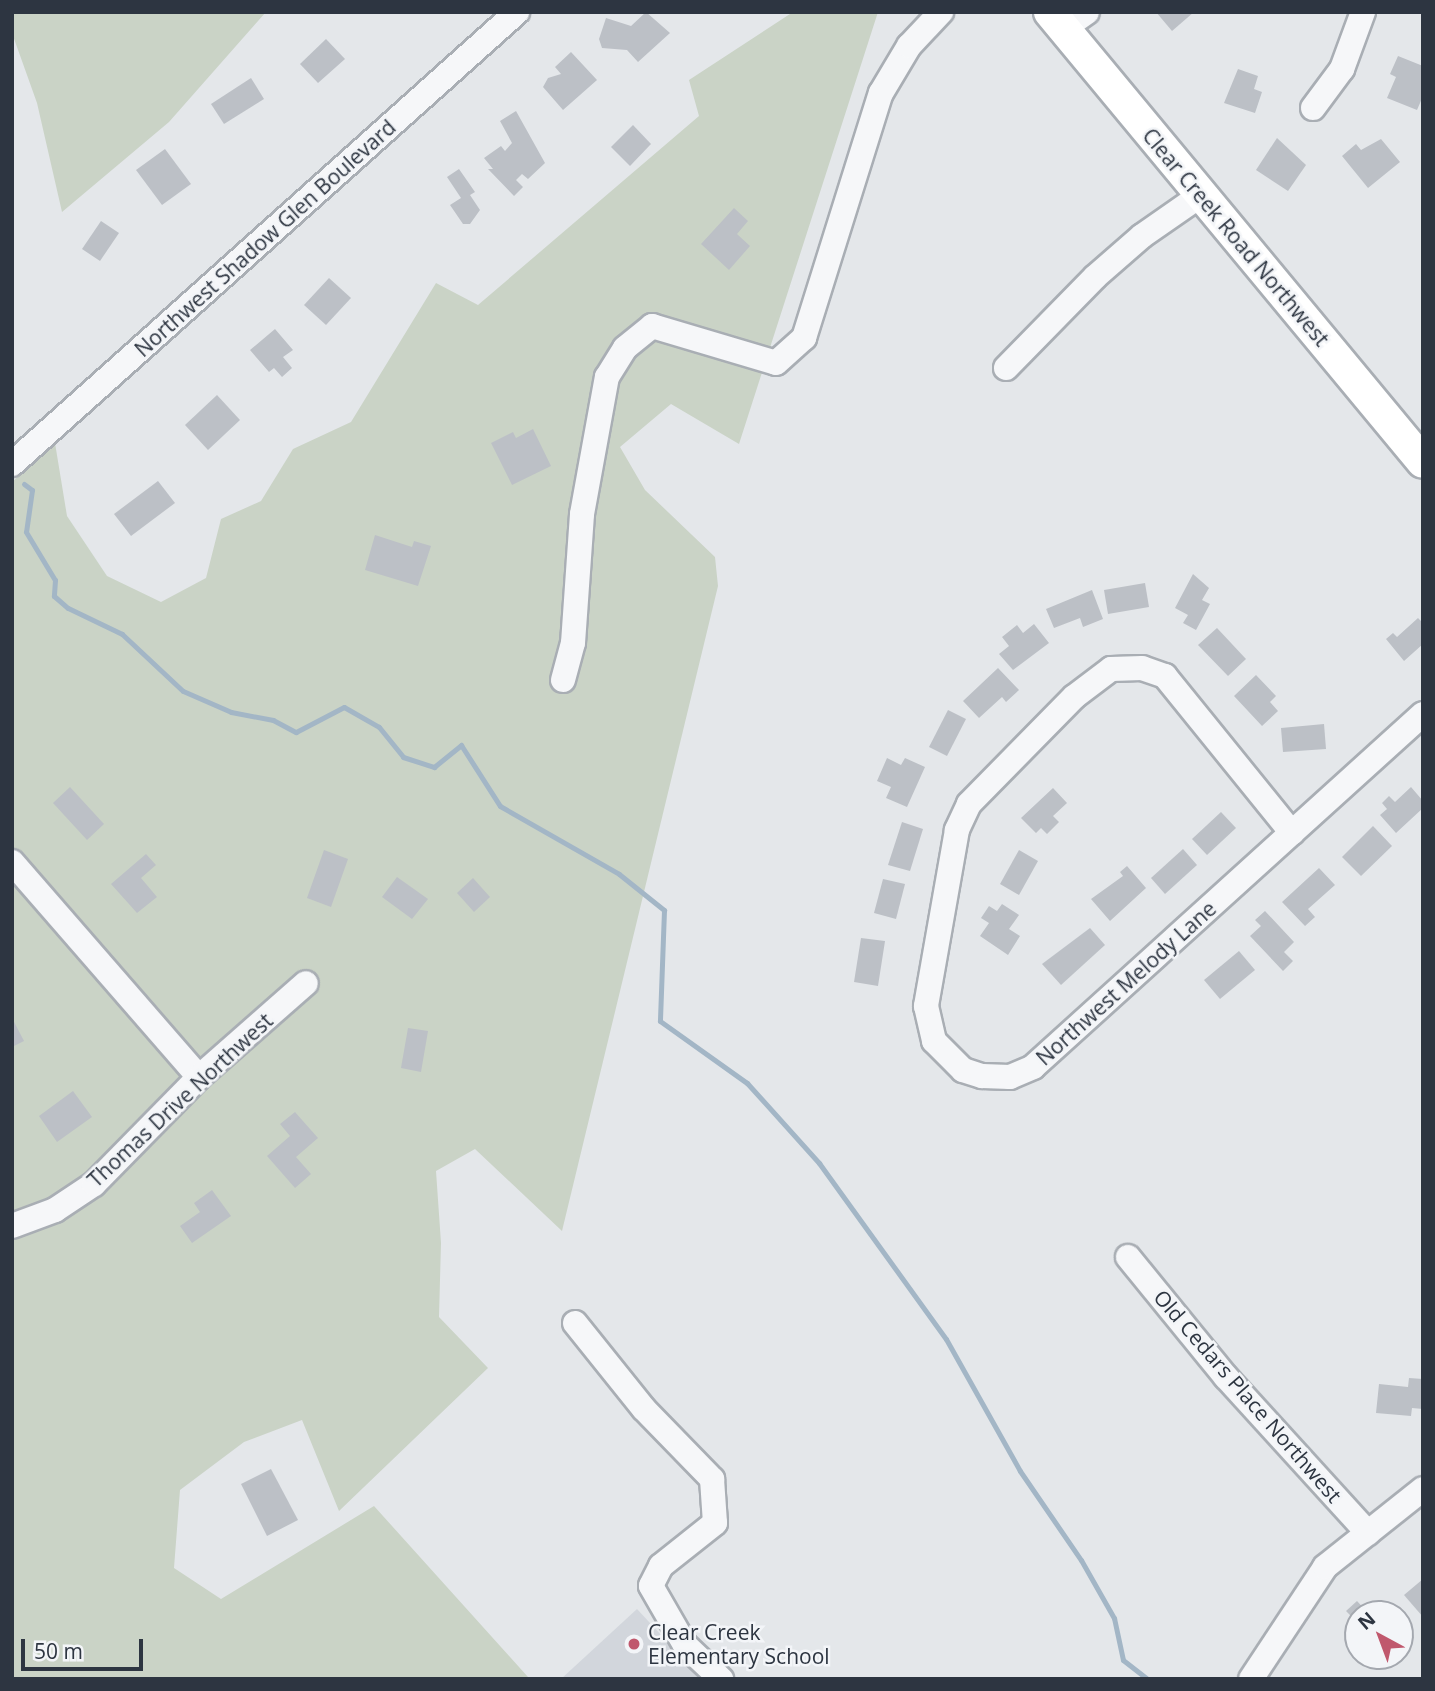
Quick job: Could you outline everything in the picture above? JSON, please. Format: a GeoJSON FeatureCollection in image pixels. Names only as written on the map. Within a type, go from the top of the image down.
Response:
{"type":"FeatureCollection","features":[{"type":"Feature","properties":{"kind":"main road","name":"Clear Creek Road Northwest"},"geometry":{"type":"LineString","coordinates":[[1067,18],[1201,195],[1423,462]]}},
{"type":"Feature","properties":{"kind":"street","name":"Northwest Shadow Glen Boulevard"},"geometry":{"type":"LineString","coordinates":[[12,464],[517,12]]}},
{"type":"Feature","properties":{"kind":"street"},"geometry":{"type":"LineString","coordinates":[[563,680],[573,643],[582,514],[607,377],[625,348],[652,326],[776,363],[804,338],[881,93],[909,46],[941,12]]}},
{"type":"Feature","properties":{"kind":"street"},"geometry":{"type":"LineString","coordinates":[[1313,108],[1342,69],[1363,12]]}},
{"type":"Feature","properties":{"kind":"street"},"geometry":{"type":"LineString","coordinates":[[1006,368],[1095,277],[1142,236],[1201,195]]}},
{"type":"Feature","properties":{"kind":"street","name":"Northwest Melody Lane"},"geometry":{"type":"LineString","coordinates":[[1292,832],[1166,676],[1142,668],[1111,669],[1074,697],[969,804],[957,830],[926,1006],[934,1041],[963,1070],[982,1076],[1010,1077],[1034,1067],[1423,714]]}},
{"type":"Feature","properties":{"kind":"street"},"geometry":{"type":"LineString","coordinates":[[12,862],[199,1077]]}},
{"type":"Feature","properties":{"kind":"street","name":"Thomas Drive Northwest"},"geometry":{"type":"LineString","coordinates":[[12,1226],[55,1210],[94,1184],[199,1077],[306,983]]}},
{"type":"Feature","properties":{"kind":"street","name":"Old Cedars Place Northwest"},"geometry":{"type":"LineString","coordinates":[[1128,1257],[1226,1377],[1368,1533]]}},
{"type":"Feature","properties":{"kind":"street"},"geometry":{"type":"LineString","coordinates":[[575,1323],[644,1409],[712,1479],[715,1522],[661,1566],[651,1586],[685,1645],[721,1679]]}},
{"type":"Feature","properties":{"kind":"street"},"geometry":{"type":"LineString","coordinates":[[1251,1679],[1325,1567],[1423,1489]]}},
{"type":"Feature","properties":{"kind":"shaded area"},"geometry":{"type":"Polygon","coordinates":[[[12,12],[266,12],[169,122],[62,212],[37,103],[12,33],[12,12]]]}},
{"type":"Feature","properties":{"kind":"shaded area"},"geometry":{"type":"Polygon","coordinates":[[[793,12],[878,12],[739,444],[671,404],[620,447],[645,490],[715,557],[718,586],[562,1231],[475,1149],[436,1171],[441,1243],[439,1317],[488,1368],[339,1511],[302,1420],[244,1442],[180,1490],[174,1568],[221,1599],[374,1506],[528,1677],[12,1679],[12,482],[55,443],[67,516],[107,576],[161,602],[206,578],[221,519],[261,501],[293,449],[351,422],[436,283],[478,305],[699,116],[689,80],[793,12]]]}},
{"type":"Feature","properties":{"kind":"shaded area","name":"Clear Creek Elementary School"},"geometry":{"type":"Polygon","coordinates":[[[637,1609],[702,1679],[561,1679],[637,1609]]]}},
{"type":"Feature","properties":{"kind":"building"},"geometry":{"type":"Polygon","coordinates":[[[646,12],[670,33],[638,62],[627,50],[602,48],[599,39],[606,18],[631,26],[646,12]]]}},
{"type":"Feature","properties":{"kind":"building"},"geometry":{"type":"Polygon","coordinates":[[[1156,12],[1194,12],[1172,31],[1156,12]]]}},
{"type":"Feature","properties":{"kind":"building"},"geometry":{"type":"Polygon","coordinates":[[[326,39],[345,59],[318,83],[300,64],[326,39]]]}},
{"type":"Feature","properties":{"kind":"building"},"geometry":{"type":"Polygon","coordinates":[[[571,52],[597,80],[563,110],[543,87],[548,78],[561,74],[555,67],[571,52]]]}},
{"type":"Feature","properties":{"kind":"building"},"geometry":{"type":"Polygon","coordinates":[[[1398,56],[1423,66],[1423,96],[1417,110],[1387,98],[1396,77],[1390,74],[1398,56]]]}},
{"type":"Feature","properties":{"kind":"building"},"geometry":{"type":"Polygon","coordinates":[[[1238,69],[1258,76],[1254,89],[1262,92],[1255,113],[1224,103],[1238,69]]]}},
{"type":"Feature","properties":{"kind":"building"},"geometry":{"type":"Polygon","coordinates":[[[251,78],[264,99],[224,124],[211,104],[251,78]]]}},
{"type":"Feature","properties":{"kind":"building"},"geometry":{"type":"Polygon","coordinates":[[[516,111],[545,163],[528,179],[522,174],[516,180],[523,187],[514,196],[488,169],[493,169],[484,158],[501,146],[505,151],[512,143],[500,121],[516,111]]]}},
{"type":"Feature","properties":{"kind":"building"},"geometry":{"type":"Polygon","coordinates":[[[633,125],[651,144],[630,166],[611,147],[633,125]]]}},
{"type":"Feature","properties":{"kind":"building"},"geometry":{"type":"Polygon","coordinates":[[[1277,138],[1306,165],[1288,191],[1256,170],[1277,138]]]}},
{"type":"Feature","properties":{"kind":"building"},"geometry":{"type":"Polygon","coordinates":[[[1381,139],[1400,162],[1368,188],[1342,156],[1356,144],[1361,150],[1381,139]]]}},
{"type":"Feature","properties":{"kind":"building"},"geometry":{"type":"Polygon","coordinates":[[[165,149],[191,184],[162,205],[136,170],[165,149]]]}},
{"type":"Feature","properties":{"kind":"building"},"geometry":{"type":"Polygon","coordinates":[[[459,169],[475,192],[470,195],[480,210],[470,224],[463,224],[450,205],[461,198],[447,177],[459,169]]]}},
{"type":"Feature","properties":{"kind":"building"},"geometry":{"type":"Polygon","coordinates":[[[734,208],[748,221],[737,234],[750,246],[729,270],[701,244],[734,208]]]}},
{"type":"Feature","properties":{"kind":"building"},"geometry":{"type":"Polygon","coordinates":[[[101,221],[119,233],[100,261],[82,249],[101,221]]]}},
{"type":"Feature","properties":{"kind":"building"},"geometry":{"type":"Polygon","coordinates":[[[329,278],[351,298],[326,325],[304,305],[329,278]]]}},
{"type":"Feature","properties":{"kind":"building"},"geometry":{"type":"Polygon","coordinates":[[[275,329],[293,350],[283,357],[292,368],[282,377],[274,368],[269,372],[250,350],[275,329]]]}},
{"type":"Feature","properties":{"kind":"building"},"geometry":{"type":"Polygon","coordinates":[[[217,395],[240,420],[208,450],[185,425],[217,395]]]}},
{"type":"Feature","properties":{"kind":"building"},"geometry":{"type":"Polygon","coordinates":[[[533,429],[551,466],[512,485],[491,443],[513,432],[516,438],[533,429]]]}},
{"type":"Feature","properties":{"kind":"building"},"geometry":{"type":"Polygon","coordinates":[[[158,481],[175,503],[131,536],[114,514],[158,481]]]}},
{"type":"Feature","properties":{"kind":"building"},"geometry":{"type":"Polygon","coordinates":[[[375,535],[412,547],[414,541],[431,546],[418,586],[365,570],[375,535]]]}},
{"type":"Feature","properties":{"kind":"building"},"geometry":{"type":"Polygon","coordinates":[[[1193,574],[1209,588],[1202,600],[1210,604],[1196,630],[1183,623],[1188,615],[1175,608],[1193,574]]]}},
{"type":"Feature","properties":{"kind":"building"},"geometry":{"type":"Polygon","coordinates":[[[1145,583],[1149,607],[1108,614],[1104,590],[1145,583]]]}},
{"type":"Feature","properties":{"kind":"building"},"geometry":{"type":"Polygon","coordinates":[[[1092,590],[1103,619],[1083,627],[1080,618],[1054,628],[1046,609],[1092,590]]]}},
{"type":"Feature","properties":{"kind":"building"},"geometry":{"type":"Polygon","coordinates":[[[1418,618],[1423,623],[1423,644],[1404,661],[1386,639],[1393,633],[1397,637],[1418,618]]]}},
{"type":"Feature","properties":{"kind":"building"},"geometry":{"type":"Polygon","coordinates":[[[1034,624],[1049,643],[1013,670],[999,654],[1009,646],[1002,637],[1017,625],[1023,633],[1034,624]]]}},
{"type":"Feature","properties":{"kind":"building"},"geometry":{"type":"Polygon","coordinates":[[[1217,628],[1246,659],[1228,676],[1198,645],[1217,628]]]}},
{"type":"Feature","properties":{"kind":"building"},"geometry":{"type":"Polygon","coordinates":[[[998,668],[1019,690],[1006,702],[1002,697],[979,718],[963,701],[998,668]]]}},
{"type":"Feature","properties":{"kind":"building"},"geometry":{"type":"Polygon","coordinates":[[[1256,675],[1276,696],[1270,702],[1278,711],[1262,726],[1234,696],[1256,675]]]}},
{"type":"Feature","properties":{"kind":"building"},"geometry":{"type":"Polygon","coordinates":[[[948,710],[966,719],[947,756],[929,747],[948,710]]]}},
{"type":"Feature","properties":{"kind":"building"},"geometry":{"type":"Polygon","coordinates":[[[1324,724],[1326,749],[1283,752],[1281,728],[1324,724]]]}},
{"type":"Feature","properties":{"kind":"building"},"geometry":{"type":"Polygon","coordinates":[[[887,758],[901,765],[905,758],[925,767],[907,807],[886,798],[891,787],[877,781],[887,758]]]}},
{"type":"Feature","properties":{"kind":"building"},"geometry":{"type":"Polygon","coordinates":[[[70,787],[104,824],[87,840],[53,803],[70,787]]]}},
{"type":"Feature","properties":{"kind":"building"},"geometry":{"type":"Polygon","coordinates":[[[1411,787],[1423,801],[1423,808],[1396,833],[1380,815],[1387,809],[1382,803],[1389,796],[1395,802],[1411,787]]]}},
{"type":"Feature","properties":{"kind":"building"},"geometry":{"type":"Polygon","coordinates":[[[1053,788],[1067,803],[1053,816],[1059,822],[1047,834],[1041,828],[1036,833],[1021,818],[1053,788]]]}},
{"type":"Feature","properties":{"kind":"building"},"geometry":{"type":"Polygon","coordinates":[[[1221,812],[1236,828],[1207,855],[1192,839],[1221,812]]]}},
{"type":"Feature","properties":{"kind":"building"},"geometry":{"type":"Polygon","coordinates":[[[902,822],[923,829],[910,871],[888,865],[902,822]]]}},
{"type":"Feature","properties":{"kind":"building"},"geometry":{"type":"Polygon","coordinates":[[[1373,826],[1392,846],[1361,876],[1342,857],[1373,826]]]}},
{"type":"Feature","properties":{"kind":"building"},"geometry":{"type":"Polygon","coordinates":[[[1183,849],[1197,865],[1165,894],[1151,878],[1183,849]]]}},
{"type":"Feature","properties":{"kind":"building"},"geometry":{"type":"Polygon","coordinates":[[[324,850],[348,859],[331,907],[307,898],[324,850]]]}},
{"type":"Feature","properties":{"kind":"building"},"geometry":{"type":"Polygon","coordinates":[[[1019,850],[1038,861],[1019,895],[1000,884],[1019,850]]]}},
{"type":"Feature","properties":{"kind":"building"},"geometry":{"type":"Polygon","coordinates":[[[146,854],[156,865],[141,878],[157,897],[137,913],[111,884],[146,854]]]}},
{"type":"Feature","properties":{"kind":"building"},"geometry":{"type":"Polygon","coordinates":[[[1127,866],[1146,888],[1110,921],[1091,899],[1123,876],[1120,872],[1127,866]]]}},
{"type":"Feature","properties":{"kind":"building"},"geometry":{"type":"Polygon","coordinates":[[[1319,868],[1335,885],[1308,909],[1315,917],[1305,926],[1282,902],[1319,868]]]}},
{"type":"Feature","properties":{"kind":"building"},"geometry":{"type":"Polygon","coordinates":[[[397,877],[428,899],[412,919],[382,897],[397,877]]]}},
{"type":"Feature","properties":{"kind":"building"},"geometry":{"type":"Polygon","coordinates":[[[473,878],[490,897],[474,912],[457,893],[473,878]]]}},
{"type":"Feature","properties":{"kind":"building"},"geometry":{"type":"Polygon","coordinates":[[[883,879],[905,884],[896,919],[874,913],[883,879]]]}},
{"type":"Feature","properties":{"kind":"building"},"geometry":{"type":"Polygon","coordinates":[[[1002,904],[1019,915],[1009,929],[1020,936],[1008,955],[980,936],[989,923],[981,918],[989,906],[997,911],[1002,904]]]}},
{"type":"Feature","properties":{"kind":"building"},"geometry":{"type":"Polygon","coordinates":[[[1265,911],[1294,942],[1284,952],[1293,961],[1283,971],[1250,936],[1261,926],[1255,920],[1265,911]]]}},
{"type":"Feature","properties":{"kind":"building"},"geometry":{"type":"Polygon","coordinates":[[[1090,928],[1105,945],[1061,985],[1042,964],[1090,928]]]}},
{"type":"Feature","properties":{"kind":"building"},"geometry":{"type":"Polygon","coordinates":[[[861,938],[885,941],[878,986],[854,982],[861,938]]]}},
{"type":"Feature","properties":{"kind":"building"},"geometry":{"type":"Polygon","coordinates":[[[1239,951],[1255,970],[1220,999],[1204,980],[1239,951]]]}},
{"type":"Feature","properties":{"kind":"building"},"geometry":{"type":"Polygon","coordinates":[[[12,1018],[24,1041],[12,1047],[12,1018]]]}},
{"type":"Feature","properties":{"kind":"building"},"geometry":{"type":"Polygon","coordinates":[[[408,1028],[428,1031],[421,1072],[401,1068],[408,1028]]]}},
{"type":"Feature","properties":{"kind":"building"},"geometry":{"type":"Polygon","coordinates":[[[73,1091],[92,1117],[57,1142],[39,1116],[73,1091]]]}},
{"type":"Feature","properties":{"kind":"building"},"geometry":{"type":"Polygon","coordinates":[[[295,1112],[318,1138],[296,1157],[311,1174],[295,1188],[267,1156],[290,1136],[280,1124],[295,1112]]]}},
{"type":"Feature","properties":{"kind":"building"},"geometry":{"type":"Polygon","coordinates":[[[212,1190],[231,1216],[192,1243],[180,1226],[200,1212],[194,1203],[212,1190]]]}},
{"type":"Feature","properties":{"kind":"building"},"geometry":{"type":"Polygon","coordinates":[[[1409,1378],[1423,1379],[1423,1409],[1412,1408],[1411,1416],[1376,1413],[1379,1384],[1408,1387],[1409,1378]]]}},
{"type":"Feature","properties":{"kind":"building"},"geometry":{"type":"Polygon","coordinates":[[[271,1469],[298,1520],[267,1536],[241,1484],[271,1469]]]}},
{"type":"Feature","properties":{"kind":"building"},"geometry":{"type":"Polygon","coordinates":[[[1423,1579],[1423,1617],[1414,1607],[1414,1600],[1408,1600],[1404,1595],[1423,1579]]]}},
{"type":"Feature","properties":{"kind":"waterway"},"geometry":{"type":"LineString","coordinates":[[24,484],[32,490],[26,532],[55,580],[54,596],[68,608],[122,634],[183,691],[231,712],[273,720],[296,732],[344,707],[379,727],[403,757],[434,767],[461,745],[500,806],[619,874],[664,910],[660,1021],[747,1083],[819,1163],[946,1339],[1020,1471],[1081,1560],[1114,1618],[1123,1660],[1147,1679]]}},
{"type":"Feature","properties":{"kind":"place","name":"Clear Creek Elementary School"},"geometry":{"type":"Point","coordinates":[634,1644]}}]}
